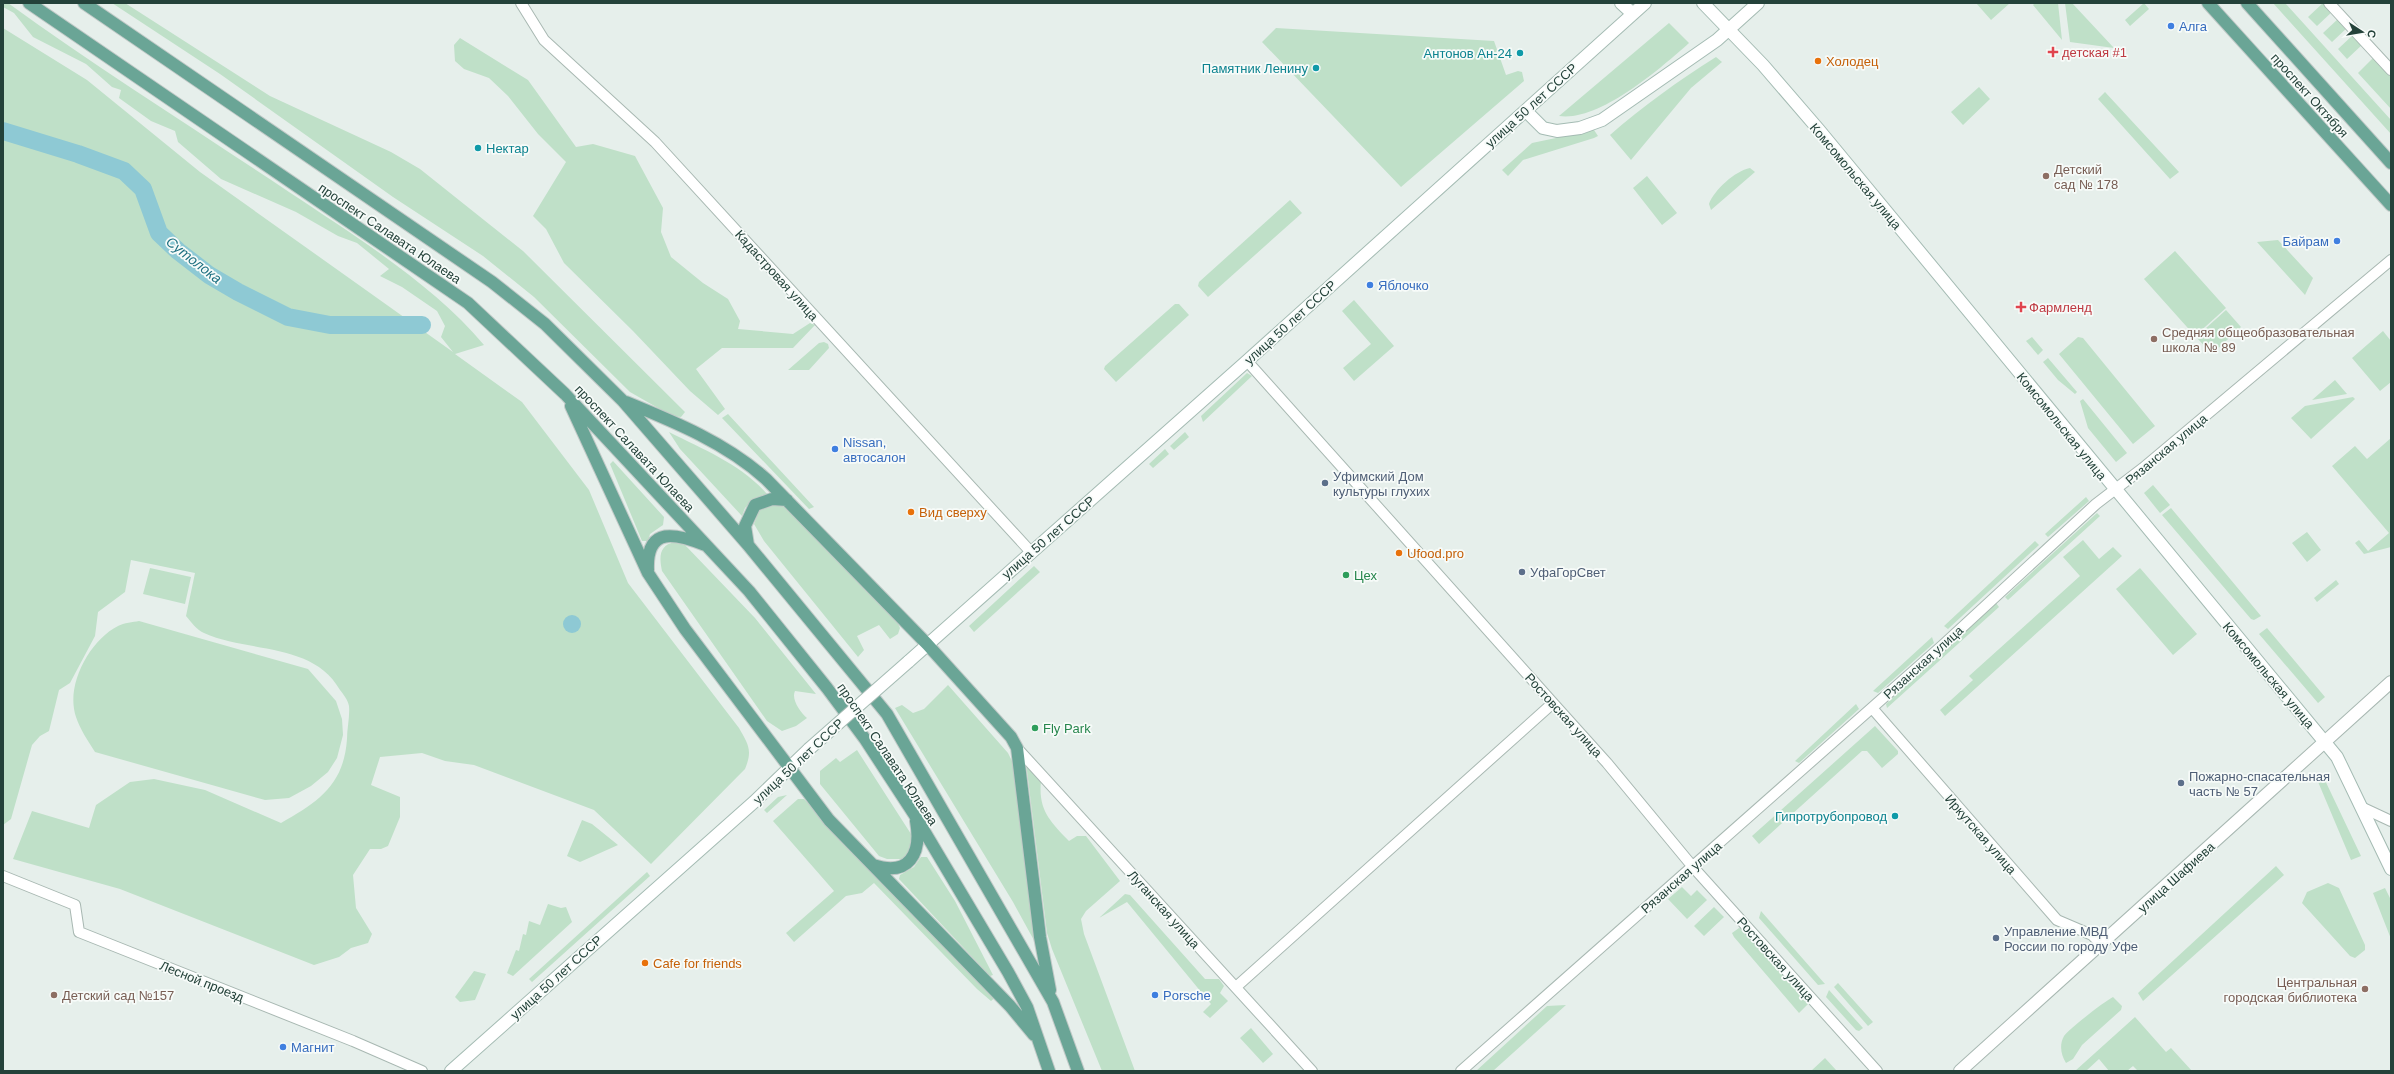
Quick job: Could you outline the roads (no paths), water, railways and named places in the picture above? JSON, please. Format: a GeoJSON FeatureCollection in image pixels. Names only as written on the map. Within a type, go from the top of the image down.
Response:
{"type":"FeatureCollection","features":[{"type":"Feature","properties":{"kind":"main road","name":"проспект Салавата Юлаева"},"geometry":{"type":"LineString","coordinates":[[29,3],[468,303],[565,394],[749,591],[827,688],[865,739],[914,814],[1008,972],[1027,1007],[1049,1071]]}},
{"type":"Feature","properties":{"kind":"main road","name":"проспект Салавата Юлаева"},"geometry":{"type":"LineString","coordinates":[[84,3],[492,282],[545,324],[623,401],[748,545],[887,714],[1053,1002],[1078,1071]]}},
{"type":"Feature","properties":{"kind":"main road"},"geometry":{"type":"LineString","coordinates":[[1621,3],[1633,14]]}},
{"type":"Feature","properties":{"kind":"main road","name":"улица 50 лет СССР"},"geometry":{"type":"LineString","coordinates":[[451,1071],[754,802],[809,749],[1247,361],[1645,3]]}},
{"type":"Feature","properties":{"kind":"main road"},"geometry":{"type":"LineString","coordinates":[[1526,111],[1543,128],[1556,132],[1580,128],[1602,120],[1729,31],[1758,3]]}},
{"type":"Feature","properties":{"kind":"main road","name":"проспект Октября"},"geometry":{"type":"LineString","coordinates":[[2208,3],[2391,205]]}},
{"type":"Feature","properties":{"kind":"main road","name":"проспект Октября"},"geometry":{"type":"LineString","coordinates":[[2247,3],[2391,163]]}},
{"type":"Feature","properties":{"kind":"main road","name":"Комсомольская улица"},"geometry":{"type":"LineString","coordinates":[[1704,5],[1763,65],[1819,130],[2337,757],[2391,869]]}},
{"type":"Feature","properties":{"kind":"main road"},"geometry":{"type":"LineString","coordinates":[[565,394],[602,470],[648,573],[685,629],[788,768],[829,820],[1010,1006],[1039,1040]]}},
{"type":"Feature","properties":{"kind":"main road"},"geometry":{"type":"LineString","coordinates":[[623,401],[668,419],[746,461],[787,500],[927,644],[1011,737],[1017,748],[1040,937],[1053,1002]]}},
{"type":"Feature","properties":{"kind":"main road"},"geometry":{"type":"LineString","coordinates":[[748,545],[745,526],[755,505],[772,499],[787,500]]}},
{"type":"Feature","properties":{"kind":"main road"},"geometry":{"type":"LineString","coordinates":[[648,573],[650,551],[661,538],[675,535],[708,547]]}},
{"type":"Feature","properties":{"kind":"main road","name":"улица Шафиева"},"geometry":{"type":"LineString","coordinates":[[1960,1071],[2296,770],[2324,741],[2391,682]]}},
{"type":"Feature","properties":{"kind":"main road"},"geometry":{"type":"LineString","coordinates":[[872,864],[883,868],[899,868],[907,864],[912,857],[918,841],[914,814]]}},
{"type":"Feature","properties":{"kind":"street","name":"Кадастровая улица"},"geometry":{"type":"LineString","coordinates":[[521,3],[544,40],[655,142],[1030,552]]}},
{"type":"Feature","properties":{"kind":"street"},"geometry":{"type":"LineString","coordinates":[[2329,3],[2391,70]]}},
{"type":"Feature","properties":{"kind":"street","name":"Рязанская улица"},"geometry":{"type":"LineString","coordinates":[[1461,1071],[1872,708],[2096,504],[2116,491],[2391,260]]}},
{"type":"Feature","properties":{"kind":"street","name":"Ростовская улица"},"geometry":{"type":"LineString","coordinates":[[1247,361],[1607,763],[1693,867],[1877,1071]]}},
{"type":"Feature","properties":{"kind":"street"},"geometry":{"type":"LineString","coordinates":[[1236,987],[1553,703]]}},
{"type":"Feature","properties":{"kind":"street","name":"Иркутская улица"},"geometry":{"type":"LineString","coordinates":[[1872,708],[2057,920],[2092,935],[2102,945]]}},
{"type":"Feature","properties":{"kind":"street","name":"Луганская улица"},"geometry":{"type":"LineString","coordinates":[[1017,748],[1312,1071]]}},
{"type":"Feature","properties":{"kind":"street"},"geometry":{"type":"LineString","coordinates":[[2361,807],[2388,818],[2391,821]]}},
{"type":"Feature","properties":{"kind":"street","name":"Лесной проезд"},"geometry":{"type":"LineString","coordinates":[[3,876],[75,905],[79,932],[353,1041],[422,1071]]}},
{"type":"Feature","properties":{"kind":"water"},"geometry":{"type":"Polygon","coordinates":[[[572,615],[578,618],[581,624],[578,630],[572,633],[566,630],[563,624],[566,618],[572,615]]]}},
{"type":"Feature","properties":{"kind":"waterway","name":"Сутолока"},"geometry":{"type":"LineString","coordinates":[[3,131],[78,154],[124,171],[143,189],[159,233],[178,251],[209,275],[238,292],[288,317],[330,325],[422,325]]}},
{"type":"Feature","properties":{"kind":"place","name":"Алга"},"geometry":{"type":"Point","coordinates":[2171,26]}},
{"type":"Feature","properties":{"kind":"place","name":"детская #1"},"geometry":{"type":"Point","coordinates":[2053,52]}},
{"type":"Feature","properties":{"kind":"place","name":"Антонов Ан-24"},"geometry":{"type":"Point","coordinates":[1520,53]}},
{"type":"Feature","properties":{"kind":"place","name":"Холодец"},"geometry":{"type":"Point","coordinates":[1818,61]}},
{"type":"Feature","properties":{"kind":"place","name":"Памятник Ленину"},"geometry":{"type":"Point","coordinates":[1316,68]}},
{"type":"Feature","properties":{"kind":"place","name":"Нектар"},"geometry":{"type":"Point","coordinates":[478,148]}},
{"type":"Feature","properties":{"kind":"place","name":"Детский сад № 178"},"geometry":{"type":"Point","coordinates":[2046,176]}},
{"type":"Feature","properties":{"kind":"place","name":"Байрам"},"geometry":{"type":"Point","coordinates":[2337,241]}},
{"type":"Feature","properties":{"kind":"place","name":"Яблочко"},"geometry":{"type":"Point","coordinates":[1370,285]}},
{"type":"Feature","properties":{"kind":"place","name":"Фармленд"},"geometry":{"type":"Point","coordinates":[2021,307]}},
{"type":"Feature","properties":{"kind":"place","name":"Средняя общеобразовательная школа № 89"},"geometry":{"type":"Point","coordinates":[2154,339]}},
{"type":"Feature","properties":{"kind":"place","name":"Nissan, автосалон"},"geometry":{"type":"Point","coordinates":[835,449]}},
{"type":"Feature","properties":{"kind":"place","name":"Уфимский Дом культуры глухих"},"geometry":{"type":"Point","coordinates":[1325,483]}},
{"type":"Feature","properties":{"kind":"place","name":"Вид сверху"},"geometry":{"type":"Point","coordinates":[911,512]}},
{"type":"Feature","properties":{"kind":"place","name":"Ufood.pro"},"geometry":{"type":"Point","coordinates":[1399,553]}},
{"type":"Feature","properties":{"kind":"place","name":"УфаГорСвет"},"geometry":{"type":"Point","coordinates":[1522,572]}},
{"type":"Feature","properties":{"kind":"place","name":"Цех"},"geometry":{"type":"Point","coordinates":[1346,575]}},
{"type":"Feature","properties":{"kind":"place","name":"Fly Park"},"geometry":{"type":"Point","coordinates":[1035,728]}},
{"type":"Feature","properties":{"kind":"place","name":"Пожарно-спасательная часть № 57"},"geometry":{"type":"Point","coordinates":[2181,783]}},
{"type":"Feature","properties":{"kind":"place","name":"Гипротрубопровод"},"geometry":{"type":"Point","coordinates":[1895,816]}},
{"type":"Feature","properties":{"kind":"place","name":"Управление МВД России по городу Уфе"},"geometry":{"type":"Point","coordinates":[1996,938]}},
{"type":"Feature","properties":{"kind":"place","name":"Cafe for friends"},"geometry":{"type":"Point","coordinates":[645,963]}},
{"type":"Feature","properties":{"kind":"place","name":"Центральная городская библиотека"},"geometry":{"type":"Point","coordinates":[2365,989]}},
{"type":"Feature","properties":{"kind":"place","name":"Детский сад №157"},"geometry":{"type":"Point","coordinates":[54,995]}},
{"type":"Feature","properties":{"kind":"place","name":"Porsche"},"geometry":{"type":"Point","coordinates":[1155,995]}},
{"type":"Feature","properties":{"kind":"place","name":"Магнит"},"geometry":{"type":"Point","coordinates":[283,1047]}}]}
